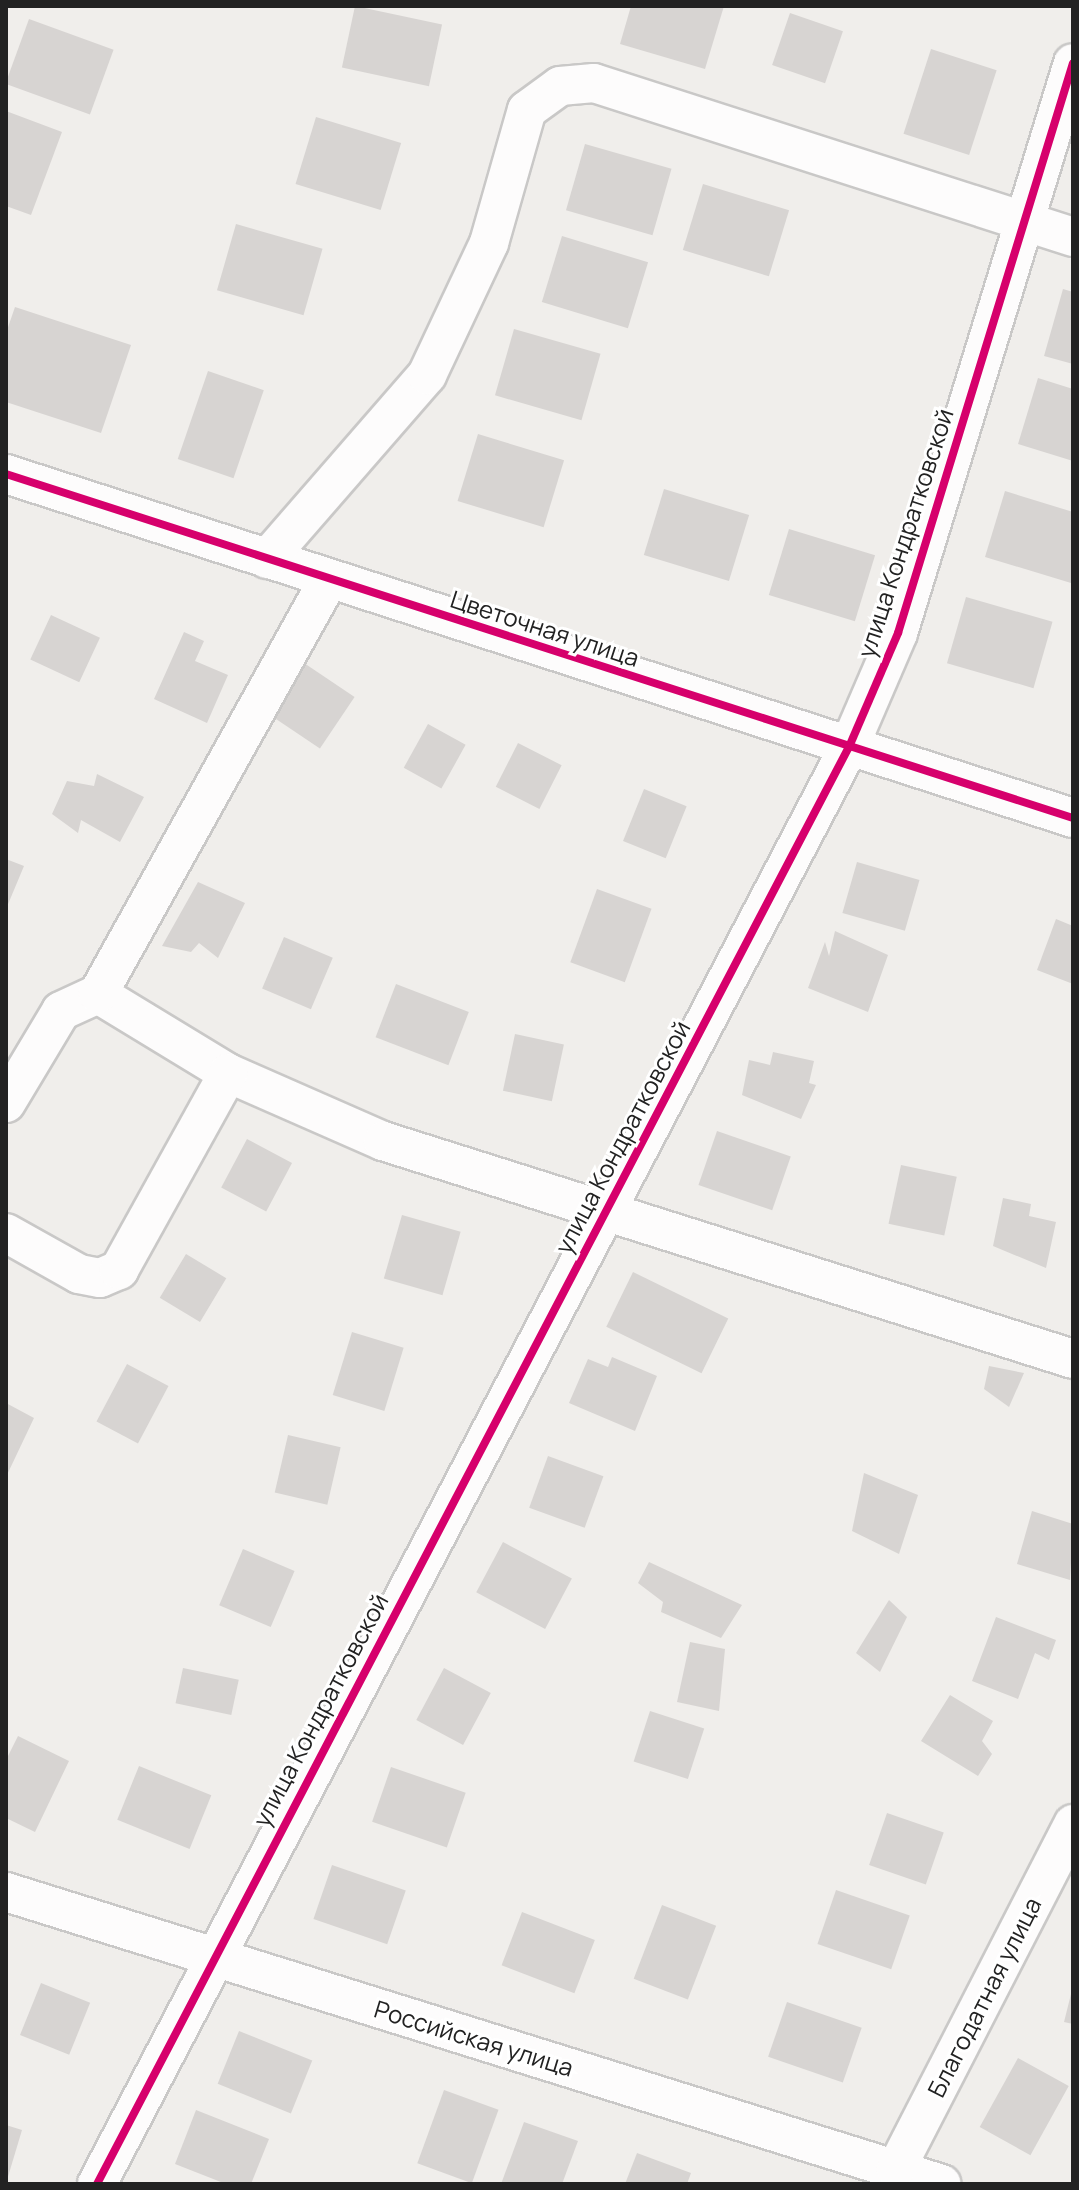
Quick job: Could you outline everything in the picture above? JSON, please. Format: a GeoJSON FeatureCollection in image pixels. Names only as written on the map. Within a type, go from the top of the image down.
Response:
{"type":"FeatureCollection","features":[{"type":"Feature","properties":{"kind":"street","name":"улица Кондратковской"},"geometry":{"type":"LineString","coordinates":[[97,2184],[213,1957],[849,747],[898,633],[1073,63]]}},
{"type":"Feature","properties":{"kind":"street"},"geometry":{"type":"LineString","coordinates":[[267,559],[427,375],[489,243],[527,110],[560,86],[594,83],[1073,237]]}},
{"type":"Feature","properties":{"kind":"street","name":"Цветочная улица"},"geometry":{"type":"LineString","coordinates":[[6,474],[1073,818]]}},
{"type":"Feature","properties":{"kind":"street"},"geometry":{"type":"LineString","coordinates":[[6,1103],[61,1011],[98,994],[329,579]]}},
{"type":"Feature","properties":{"kind":"street"},"geometry":{"type":"LineString","coordinates":[[98,994],[228,1073],[383,1141],[604,1214],[1073,1359]]}},
{"type":"Feature","properties":{"kind":"street"},"geometry":{"type":"LineString","coordinates":[[6,1233],[79,1274],[100,1278],[119,1270],[228,1073]]}},
{"type":"Feature","properties":{"kind":"street","name":"Благодатная улица"},"geometry":{"type":"LineString","coordinates":[[896,2169],[1073,1824]]}},
{"type":"Feature","properties":{"kind":"street","name":"Российская улица"},"geometry":{"type":"LineString","coordinates":[[6,1892],[942,2184]]}},
{"type":"Feature","properties":{"kind":"building"},"geometry":{"type":"Polygon","coordinates":[[[355,6],[442,25],[429,86],[342,68],[355,6]]]}},
{"type":"Feature","properties":{"kind":"building"},"geometry":{"type":"Polygon","coordinates":[[[631,6],[724,6],[705,69],[620,44],[631,6]]]}},
{"type":"Feature","properties":{"kind":"building"},"geometry":{"type":"Polygon","coordinates":[[[790,13],[843,31],[825,83],[772,65],[790,13]]]}},
{"type":"Feature","properties":{"kind":"building"},"geometry":{"type":"Polygon","coordinates":[[[29,19],[114,50],[90,115],[6,84],[29,19]]]}},
{"type":"Feature","properties":{"kind":"building"},"geometry":{"type":"Polygon","coordinates":[[[931,49],[997,70],[969,155],[903,134],[931,49]]]}},
{"type":"Feature","properties":{"kind":"building"},"geometry":{"type":"Polygon","coordinates":[[[6,111],[62,132],[31,215],[6,206],[6,111]]]}},
{"type":"Feature","properties":{"kind":"building"},"geometry":{"type":"Polygon","coordinates":[[[316,117],[401,143],[381,210],[296,184],[316,117]]]}},
{"type":"Feature","properties":{"kind":"building"},"geometry":{"type":"Polygon","coordinates":[[[585,144],[672,169],[652,235],[566,210],[585,144]]]}},
{"type":"Feature","properties":{"kind":"building"},"geometry":{"type":"Polygon","coordinates":[[[703,184],[789,210],[769,276],[683,250],[703,184]]]}},
{"type":"Feature","properties":{"kind":"building"},"geometry":{"type":"Polygon","coordinates":[[[236,224],[323,249],[303,315],[217,290],[236,224]]]}},
{"type":"Feature","properties":{"kind":"building"},"geometry":{"type":"Polygon","coordinates":[[[562,236],[648,262],[628,328],[542,302],[562,236]]]}},
{"type":"Feature","properties":{"kind":"building"},"geometry":{"type":"Polygon","coordinates":[[[1063,289],[1073,292],[1073,364],[1044,356],[1063,289]]]}},
{"type":"Feature","properties":{"kind":"building"},"geometry":{"type":"Polygon","coordinates":[[[15,307],[131,345],[101,433],[6,402],[6,333],[15,307]]]}},
{"type":"Feature","properties":{"kind":"building"},"geometry":{"type":"Polygon","coordinates":[[[514,329],[601,354],[581,420],[495,395],[514,329]]]}},
{"type":"Feature","properties":{"kind":"building"},"geometry":{"type":"Polygon","coordinates":[[[208,371],[264,390],[234,478],[178,459],[208,371]]]}},
{"type":"Feature","properties":{"kind":"building"},"geometry":{"type":"Polygon","coordinates":[[[1038,378],[1073,389],[1073,461],[1018,444],[1038,378]]]}},
{"type":"Feature","properties":{"kind":"building"},"geometry":{"type":"Polygon","coordinates":[[[478,434],[564,460],[544,527],[458,501],[478,434]]]}},
{"type":"Feature","properties":{"kind":"building"},"geometry":{"type":"Polygon","coordinates":[[[664,489],[749,515],[729,581],[644,555],[664,489]]]}},
{"type":"Feature","properties":{"kind":"building"},"geometry":{"type":"Polygon","coordinates":[[[1005,491],[1073,512],[1071,583],[985,557],[1005,491]]]}},
{"type":"Feature","properties":{"kind":"building"},"geometry":{"type":"Polygon","coordinates":[[[789,529],[875,555],[855,621],[769,595],[789,529]]]}},
{"type":"Feature","properties":{"kind":"building"},"geometry":{"type":"Polygon","coordinates":[[[966,597],[1053,622],[1033,688],[947,663],[966,597]]]}},
{"type":"Feature","properties":{"kind":"building"},"geometry":{"type":"Polygon","coordinates":[[[51,615],[100,638],[79,682],[30,659],[51,615]]]}},
{"type":"Feature","properties":{"kind":"building"},"geometry":{"type":"Polygon","coordinates":[[[184,632],[204,641],[195,661],[228,675],[207,723],[154,699],[184,632]]]}},
{"type":"Feature","properties":{"kind":"building"},"geometry":{"type":"Polygon","coordinates":[[[304,663],[355,697],[320,749],[269,714],[304,663]]]}},
{"type":"Feature","properties":{"kind":"building"},"geometry":{"type":"Polygon","coordinates":[[[428,724],[466,745],[441,789],[404,768],[428,724]]]}},
{"type":"Feature","properties":{"kind":"building"},"geometry":{"type":"Polygon","coordinates":[[[518,743],[562,765],[539,809],[496,787],[518,743]]]}},
{"type":"Feature","properties":{"kind":"building"},"geometry":{"type":"Polygon","coordinates":[[[97,774],[144,797],[120,842],[81,820],[78,833],[52,814],[67,781],[94,786],[97,774]]]}},
{"type":"Feature","properties":{"kind":"building"},"geometry":{"type":"Polygon","coordinates":[[[644,789],[687,806],[666,858],[623,841],[644,789]]]}},
{"type":"Feature","properties":{"kind":"building"},"geometry":{"type":"Polygon","coordinates":[[[6,859],[24,866],[6,909],[6,859]]]}},
{"type":"Feature","properties":{"kind":"building"},"geometry":{"type":"Polygon","coordinates":[[[857,862],[919,880],[905,931],[842,913],[857,862]]]}},
{"type":"Feature","properties":{"kind":"building"},"geometry":{"type":"Polygon","coordinates":[[[198,882],[245,903],[218,958],[199,943],[191,952],[162,946],[198,882]]]}},
{"type":"Feature","properties":{"kind":"building"},"geometry":{"type":"Polygon","coordinates":[[[597,889],[652,909],[625,982],[570,962],[597,889]]]}},
{"type":"Feature","properties":{"kind":"building"},"geometry":{"type":"Polygon","coordinates":[[[1056,919],[1073,926],[1073,984],[1037,970],[1056,919]]]}},
{"type":"Feature","properties":{"kind":"building"},"geometry":{"type":"Polygon","coordinates":[[[835,931],[888,955],[868,1012],[808,988],[825,942],[829,956],[835,931]]]}},
{"type":"Feature","properties":{"kind":"building"},"geometry":{"type":"Polygon","coordinates":[[[284,937],[333,958],[311,1009],[262,989],[284,937]]]}},
{"type":"Feature","properties":{"kind":"building"},"geometry":{"type":"Polygon","coordinates":[[[396,984],[469,1012],[448,1065],[376,1037],[396,984]]]}},
{"type":"Feature","properties":{"kind":"building"},"geometry":{"type":"Polygon","coordinates":[[[515,1034],[564,1044],[552,1101],[503,1091],[515,1034]]]}},
{"type":"Feature","properties":{"kind":"building"},"geometry":{"type":"Polygon","coordinates":[[[773,1052],[814,1061],[809,1083],[816,1085],[801,1119],[742,1095],[749,1060],[770,1065],[773,1052]]]}},
{"type":"Feature","properties":{"kind":"building"},"geometry":{"type":"Polygon","coordinates":[[[717,1131],[791,1156],[772,1210],[698,1185],[717,1131]]]}},
{"type":"Feature","properties":{"kind":"building"},"geometry":{"type":"Polygon","coordinates":[[[247,1139],[292,1163],[266,1212],[221,1188],[247,1139]]]}},
{"type":"Feature","properties":{"kind":"building"},"geometry":{"type":"Polygon","coordinates":[[[901,1165],[957,1177],[944,1236],[889,1224],[901,1165]]]}},
{"type":"Feature","properties":{"kind":"building"},"geometry":{"type":"Polygon","coordinates":[[[1003,1198],[1031,1204],[1029,1216],[1056,1222],[1046,1268],[993,1246],[1003,1198]]]}},
{"type":"Feature","properties":{"kind":"building"},"geometry":{"type":"Polygon","coordinates":[[[402,1215],[461,1232],[442,1295],[384,1278],[402,1215]]]}},
{"type":"Feature","properties":{"kind":"building"},"geometry":{"type":"Polygon","coordinates":[[[186,1254],[226,1278],[200,1322],[160,1298],[186,1254]]]}},
{"type":"Feature","properties":{"kind":"building"},"geometry":{"type":"Polygon","coordinates":[[[633,1272],[728,1318],[702,1373],[606,1327],[633,1272]]]}},
{"type":"Feature","properties":{"kind":"building"},"geometry":{"type":"Polygon","coordinates":[[[352,1332],[404,1348],[384,1411],[333,1395],[352,1332]]]}},
{"type":"Feature","properties":{"kind":"building"},"geometry":{"type":"Polygon","coordinates":[[[612,1357],[657,1376],[635,1431],[569,1403],[588,1359],[608,1367],[612,1357]]]}},
{"type":"Feature","properties":{"kind":"building"},"geometry":{"type":"Polygon","coordinates":[[[127,1364],[168,1386],[138,1443],[96,1421],[127,1364]]]}},
{"type":"Feature","properties":{"kind":"building"},"geometry":{"type":"Polygon","coordinates":[[[989,1366],[1024,1373],[1009,1407],[984,1389],[989,1366]]]}},
{"type":"Feature","properties":{"kind":"building"},"geometry":{"type":"Polygon","coordinates":[[[6,1403],[34,1418],[6,1477],[6,1403]]]}},
{"type":"Feature","properties":{"kind":"building"},"geometry":{"type":"Polygon","coordinates":[[[288,1435],[341,1447],[327,1505],[275,1492],[288,1435]]]}},
{"type":"Feature","properties":{"kind":"building"},"geometry":{"type":"Polygon","coordinates":[[[548,1456],[603,1476],[585,1528],[529,1508],[548,1456]]]}},
{"type":"Feature","properties":{"kind":"building"},"geometry":{"type":"Polygon","coordinates":[[[864,1473],[918,1495],[899,1554],[852,1531],[864,1473]]]}},
{"type":"Feature","properties":{"kind":"building"},"geometry":{"type":"Polygon","coordinates":[[[1032,1511],[1073,1524],[1070,1580],[1017,1564],[1032,1511]]]}},
{"type":"Feature","properties":{"kind":"building"},"geometry":{"type":"Polygon","coordinates":[[[503,1542],[572,1579],[545,1629],[476,1592],[503,1542]]]}},
{"type":"Feature","properties":{"kind":"building"},"geometry":{"type":"Polygon","coordinates":[[[243,1549],[295,1571],[271,1627],[219,1605],[243,1549]]]}},
{"type":"Feature","properties":{"kind":"building"},"geometry":{"type":"Polygon","coordinates":[[[649,1562],[742,1605],[721,1638],[661,1612],[663,1602],[638,1583],[649,1562]]]}},
{"type":"Feature","properties":{"kind":"building"},"geometry":{"type":"Polygon","coordinates":[[[889,1600],[907,1617],[880,1672],[856,1653],[889,1600]]]}},
{"type":"Feature","properties":{"kind":"building"},"geometry":{"type":"Polygon","coordinates":[[[996,1617],[1056,1640],[1049,1660],[1035,1653],[1018,1699],[972,1681],[996,1617]]]}},
{"type":"Feature","properties":{"kind":"building"},"geometry":{"type":"Polygon","coordinates":[[[690,1642],[725,1649],[719,1711],[677,1702],[690,1642]]]}},
{"type":"Feature","properties":{"kind":"building"},"geometry":{"type":"Polygon","coordinates":[[[183,1668],[239,1680],[231,1715],[176,1703],[183,1668]]]}},
{"type":"Feature","properties":{"kind":"building"},"geometry":{"type":"Polygon","coordinates":[[[444,1668],[491,1693],[463,1745],[416,1720],[444,1668]]]}},
{"type":"Feature","properties":{"kind":"building"},"geometry":{"type":"Polygon","coordinates":[[[950,1695],[993,1721],[982,1741],[992,1754],[978,1776],[921,1741],[950,1695]]]}},
{"type":"Feature","properties":{"kind":"building"},"geometry":{"type":"Polygon","coordinates":[[[650,1711],[704,1729],[688,1779],[634,1761],[650,1711]]]}},
{"type":"Feature","properties":{"kind":"building"},"geometry":{"type":"Polygon","coordinates":[[[18,1736],[69,1761],[35,1832],[6,1818],[6,1760],[18,1736]]]}},
{"type":"Feature","properties":{"kind":"building"},"geometry":{"type":"Polygon","coordinates":[[[139,1766],[211,1795],[190,1849],[117,1820],[139,1766]]]}},
{"type":"Feature","properties":{"kind":"building"},"geometry":{"type":"Polygon","coordinates":[[[391,1767],[466,1793],[447,1848],[372,1822],[391,1767]]]}},
{"type":"Feature","properties":{"kind":"building"},"geometry":{"type":"Polygon","coordinates":[[[887,1813],[944,1833],[926,1885],[869,1865],[887,1813]]]}},
{"type":"Feature","properties":{"kind":"building"},"geometry":{"type":"Polygon","coordinates":[[[332,1865],[406,1890],[387,1944],[313,1919],[332,1865]]]}},
{"type":"Feature","properties":{"kind":"building"},"geometry":{"type":"Polygon","coordinates":[[[836,1890],[910,1915],[891,1969],[817,1944],[836,1890]]]}},
{"type":"Feature","properties":{"kind":"building"},"geometry":{"type":"Polygon","coordinates":[[[662,1905],[716,1926],[688,2000],[634,1979],[662,1905]]]}},
{"type":"Feature","properties":{"kind":"building"},"geometry":{"type":"Polygon","coordinates":[[[522,1912],[595,1940],[574,1993],[502,1965],[522,1912]]]}},
{"type":"Feature","properties":{"kind":"building"},"geometry":{"type":"Polygon","coordinates":[[[41,1983],[90,2003],[69,2055],[20,2035],[41,1983]]]}},
{"type":"Feature","properties":{"kind":"building"},"geometry":{"type":"Polygon","coordinates":[[[1073,1990],[1073,2024],[1064,2022],[1073,1990]]]}},
{"type":"Feature","properties":{"kind":"building"},"geometry":{"type":"Polygon","coordinates":[[[787,2002],[862,2028],[843,2083],[768,2057],[787,2002]]]}},
{"type":"Feature","properties":{"kind":"building"},"geometry":{"type":"Polygon","coordinates":[[[239,2031],[312,2061],[291,2113],[218,2084],[239,2031]]]}},
{"type":"Feature","properties":{"kind":"building"},"geometry":{"type":"Polygon","coordinates":[[[1018,2058],[1069,2086],[1030,2155],[980,2127],[1018,2058]]]}},
{"type":"Feature","properties":{"kind":"building"},"geometry":{"type":"Polygon","coordinates":[[[444,2090],[499,2110],[472,2183],[417,2163],[444,2090]]]}},
{"type":"Feature","properties":{"kind":"building"},"geometry":{"type":"Polygon","coordinates":[[[196,2110],[269,2139],[251,2184],[226,2184],[175,2164],[196,2110]]]}},
{"type":"Feature","properties":{"kind":"building"},"geometry":{"type":"Polygon","coordinates":[[[524,2122],[578,2141],[562,2184],[501,2184],[524,2122]]]}},
{"type":"Feature","properties":{"kind":"building"},"geometry":{"type":"Polygon","coordinates":[[[6,2125],[22,2130],[7,2180],[6,2180],[6,2125]]]}},
{"type":"Feature","properties":{"kind":"building"},"geometry":{"type":"Polygon","coordinates":[[[637,2153],[691,2173],[687,2184],[625,2184],[637,2153]]]}},
{"type":"Feature","properties":{"kind":"cycle path"},"geometry":{"type":"LineString","coordinates":[[97,2184],[849,747],[898,633],[1073,63]]}},
{"type":"Feature","properties":{"kind":"cycle path"},"geometry":{"type":"LineString","coordinates":[[6,474],[1073,818]]}}]}
